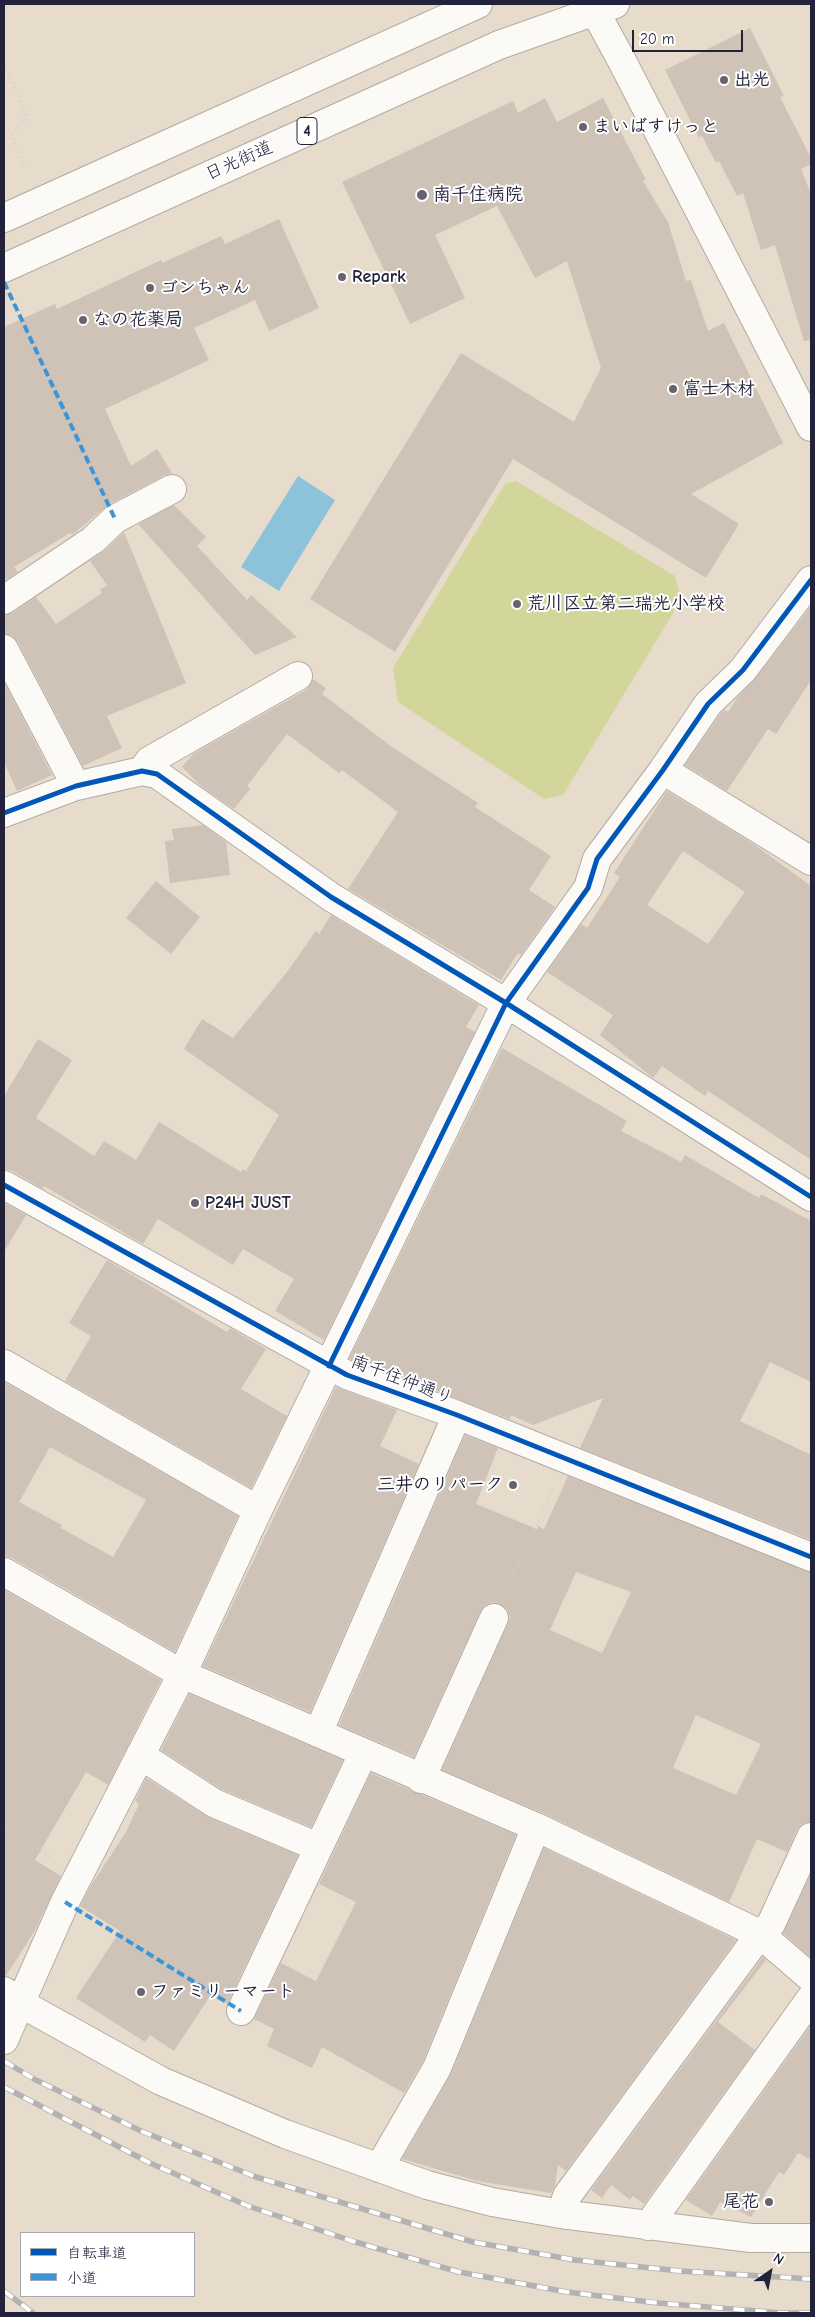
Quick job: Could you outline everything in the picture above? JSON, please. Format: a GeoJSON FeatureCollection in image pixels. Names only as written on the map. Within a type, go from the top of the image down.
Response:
{"type":"FeatureCollection","features":[{"type":"Feature","properties":{"kind":"main road"},"geometry":{"type":"LineString","coordinates":[[4,218],[478,4]]}},
{"type":"Feature","properties":{"kind":"main road"},"geometry":{"type":"LineString","coordinates":[[600,6],[811,427]]}},
{"type":"Feature","properties":{"kind":"main road","name":"日光街道"},"geometry":{"type":"LineString","coordinates":[[4,268],[499,45],[600,6]]}},
{"type":"Feature","properties":{"kind":"main road"},"geometry":{"type":"LineString","coordinates":[[4,600],[93,540],[115,518],[172,489]]}},
{"type":"Feature","properties":{"kind":"main road"},"geometry":{"type":"LineString","coordinates":[[4,2040],[13,1998],[79,1876],[182,1674],[258,1510],[506,1004],[588,888],[597,859],[663,770],[708,704],[743,670],[811,580]]}},
{"type":"Feature","properties":{"kind":"main road"},"geometry":{"type":"LineString","coordinates":[[4,649],[76,786]]}},
{"type":"Feature","properties":{"kind":"main road"},"geometry":{"type":"LineString","coordinates":[[142,771],[149,761],[298,676]]}},
{"type":"Feature","properties":{"kind":"main road"},"geometry":{"type":"LineString","coordinates":[[663,770],[811,861]]}},
{"type":"Feature","properties":{"kind":"main road"},"geometry":{"type":"LineString","coordinates":[[4,812],[76,786],[142,771],[158,774],[331,897],[506,1004],[811,1196]]}},
{"type":"Feature","properties":{"kind":"main road","name":"南千住仲通り"},"geometry":{"type":"LineString","coordinates":[[4,1185],[347,1375],[457,1416],[811,1557]]}},
{"type":"Feature","properties":{"kind":"main road"},"geometry":{"type":"LineString","coordinates":[[4,1364],[258,1510]]}},
{"type":"Feature","properties":{"kind":"main road"},"geometry":{"type":"LineString","coordinates":[[318,1733],[457,1416]]}},
{"type":"Feature","properties":{"kind":"main road"},"geometry":{"type":"LineString","coordinates":[[4,1572],[182,1674],[363,1754],[536,1827],[760,1934],[811,1978]]}},
{"type":"Feature","properties":{"kind":"main road"},"geometry":{"type":"LineString","coordinates":[[421,1779],[494,1618]]}},
{"type":"Feature","properties":{"kind":"main road"},"geometry":{"type":"LineString","coordinates":[[241,2011],[363,1754]]}},
{"type":"Feature","properties":{"kind":"main road"},"geometry":{"type":"LineString","coordinates":[[140,1755],[214,1803],[318,1847]]}},
{"type":"Feature","properties":{"kind":"main road"},"geometry":{"type":"LineString","coordinates":[[379,2168],[436,2068],[536,1827]]}},
{"type":"Feature","properties":{"kind":"main road"},"geometry":{"type":"LineString","coordinates":[[561,2214],[567,2196],[760,1934],[771,1924],[811,1836]]}},
{"type":"Feature","properties":{"kind":"main road"},"geometry":{"type":"LineString","coordinates":[[13,1998],[161,2081],[285,2134],[427,2186],[492,2202],[648,2226],[751,2238],[811,2238]]}},
{"type":"Feature","properties":{"kind":"main road"},"geometry":{"type":"LineString","coordinates":[[648,2226],[811,1998]]}},
{"type":"Feature","properties":{"kind":"path"},"geometry":{"type":"LineString","coordinates":[[4,64],[27,117],[11,135],[24,167]]}},
{"type":"Feature","properties":{"kind":"path"},"geometry":{"type":"LineString","coordinates":[[494,1618],[565,1460]]}},
{"type":"Feature","properties":{"kind":"path"},"geometry":{"type":"LineString","coordinates":[[4,1826],[79,1876]]}},
{"type":"Feature","properties":{"kind":"green space"},"geometry":{"type":"Polygon","coordinates":[[[516,481],[675,576],[681,600],[563,795],[544,799],[398,702],[393,668],[505,484],[516,481]]]}},
{"type":"Feature","properties":{"kind":"water"},"geometry":{"type":"Polygon","coordinates":[[[298,476],[335,500],[279,591],[241,567],[298,476]]]}},
{"type":"Feature","properties":{"kind":"building"},"geometry":{"type":"Polygon","coordinates":[[[750,28],[784,96],[780,97],[811,158],[811,164],[801,169],[811,194],[811,340],[804,341],[775,245],[761,250],[743,193],[737,196],[719,161],[716,163],[702,136],[699,138],[665,70],[750,28]]]}},
{"type":"Feature","properties":{"kind":"building"},"geometry":{"type":"Polygon","coordinates":[[[545,98],[557,122],[603,98],[646,180],[643,181],[668,222],[686,281],[691,280],[708,331],[724,323],[783,443],[691,494],[739,524],[706,578],[513,459],[395,652],[310,599],[461,353],[574,422],[601,368],[567,261],[535,278],[497,206],[435,235],[465,298],[410,324],[342,182],[513,101],[518,113],[545,98]]]}},
{"type":"Feature","properties":{"kind":"building"},"geometry":{"type":"Polygon","coordinates":[[[279,219],[319,308],[269,331],[255,300],[194,328],[209,360],[105,409],[131,466],[157,449],[172,473],[108,505],[72,535],[70,533],[14,567],[18,572],[4,581],[4,327],[55,304],[57,309],[161,260],[162,263],[221,236],[225,244],[279,219]]]}},
{"type":"Feature","properties":{"kind":"building"},"geometry":{"type":"Polygon","coordinates":[[[174,505],[206,537],[197,546],[247,600],[251,595],[297,637],[255,655],[138,524],[174,505]]]}},
{"type":"Feature","properties":{"kind":"building"},"geometry":{"type":"Polygon","coordinates":[[[124,532],[186,683],[107,716],[122,748],[83,766],[18,642],[12,636],[4,634],[4,615],[13,613],[36,597],[56,624],[102,593],[100,590],[107,585],[90,561],[124,532]]]}},
{"type":"Feature","properties":{"kind":"building"},"geometry":{"type":"Polygon","coordinates":[[[811,606],[811,680],[776,734],[768,729],[727,791],[685,765],[720,714],[725,710],[728,712],[737,698],[755,679],[811,606]]]}},
{"type":"Feature","properties":{"kind":"building"},"geometry":{"type":"Polygon","coordinates":[[[313,679],[326,688],[322,694],[392,747],[478,803],[475,807],[551,856],[529,890],[555,907],[521,955],[518,953],[501,980],[348,889],[398,812],[342,770],[339,773],[287,734],[247,786],[250,789],[234,809],[201,786],[182,767],[193,754],[306,690],[313,679]]]}},
{"type":"Feature","properties":{"kind":"building"},"geometry":{"type":"Polygon","coordinates":[[[4,682],[52,775],[17,791],[4,762],[4,682]]]}},
{"type":"Feature","properties":{"kind":"building"},"geometry":{"type":"Polygon","coordinates":[[[667,791],[752,843],[811,886],[811,1160],[708,1091],[705,1096],[662,1066],[653,1078],[600,1035],[613,1015],[547,972],[581,924],[587,928],[620,877],[614,873],[667,791]],[[683,851],[647,905],[708,944],[745,892],[683,851]]]}},
{"type":"Feature","properties":{"kind":"building"},"geometry":{"type":"Polygon","coordinates":[[[203,825],[226,842],[230,875],[170,883],[165,841],[174,840],[172,829],[203,825]]]}},
{"type":"Feature","properties":{"kind":"building"},"geometry":{"type":"Polygon","coordinates":[[[156,881],[200,917],[171,954],[126,918],[156,881]]]}},
{"type":"Feature","properties":{"kind":"building"},"geometry":{"type":"Polygon","coordinates":[[[331,915],[479,1005],[466,1027],[475,1032],[324,1340],[275,1311],[294,1279],[243,1249],[233,1265],[158,1219],[143,1244],[44,1186],[43,1189],[12,1171],[4,1169],[4,1096],[38,1039],[72,1060],[36,1118],[94,1156],[104,1141],[136,1160],[159,1122],[241,1172],[243,1169],[246,1171],[279,1115],[184,1049],[202,1019],[233,1038],[287,972],[316,931],[319,934],[331,915]]]}},
{"type":"Feature","properties":{"kind":"building"},"geometry":{"type":"Polygon","coordinates":[[[502,1048],[627,1121],[621,1131],[681,1162],[685,1155],[759,1198],[761,1194],[811,1221],[811,1382],[770,1362],[740,1421],[811,1455],[811,1540],[580,1448],[603,1398],[533,1425],[511,1415],[510,1419],[441,1393],[412,1378],[410,1381],[349,1359],[502,1048]]]}},
{"type":"Feature","properties":{"kind":"building"},"geometry":{"type":"Polygon","coordinates":[[[4,1203],[26,1215],[4,1252],[4,1203]]]}},
{"type":"Feature","properties":{"kind":"building"},"geometry":{"type":"Polygon","coordinates":[[[107,1260],[227,1332],[230,1328],[266,1349],[241,1389],[287,1416],[251,1488],[65,1381],[91,1336],[69,1323],[107,1260]]]}},
{"type":"Feature","properties":{"kind":"building"},"geometry":{"type":"Polygon","coordinates":[[[4,1382],[238,1516],[175,1652],[12,1558],[4,1556],[4,1382]],[[50,1447],[19,1502],[62,1525],[61,1528],[113,1557],[146,1500],[50,1447]]]}},
{"type":"Feature","properties":{"kind":"building"},"geometry":{"type":"Polygon","coordinates":[[[336,1387],[397,1410],[380,1446],[419,1464],[310,1712],[203,1666],[336,1387]]]}},
{"type":"Feature","properties":{"kind":"building"},"geometry":{"type":"Polygon","coordinates":[[[465,1435],[498,1448],[476,1504],[537,1529],[538,1526],[544,1529],[568,1476],[811,1572],[811,1822],[802,1824],[797,1830],[787,1852],[757,1839],[729,1902],[543,1813],[442,1770],[508,1624],[510,1617],[507,1609],[500,1604],[493,1602],[485,1605],[480,1612],[414,1757],[339,1725],[465,1435]],[[576,1572],[550,1630],[602,1653],[631,1592],[576,1572]],[[696,1715],[673,1768],[736,1795],[761,1744],[696,1715]]]}},
{"type":"Feature","properties":{"kind":"building"},"geometry":{"type":"Polygon","coordinates":[[[4,1590],[161,1680],[108,1785],[86,1772],[35,1860],[61,1876],[35,1930],[6,1976],[4,1976],[4,1590]]]}},
{"type":"Feature","properties":{"kind":"building"},"geometry":{"type":"Polygon","coordinates":[[[189,1694],[343,1760],[311,1827],[221,1789],[161,1750],[189,1694]]]}},
{"type":"Feature","properties":{"kind":"building"},"geometry":{"type":"Polygon","coordinates":[[[371,1773],[516,1835],[423,2061],[404,2093],[322,2047],[312,2068],[267,2046],[274,2029],[254,2019],[281,1963],[316,1981],[356,1902],[319,1884],[371,1773]]]}},
{"type":"Feature","properties":{"kind":"building"},"geometry":{"type":"Polygon","coordinates":[[[146,1778],[208,1817],[298,1855],[227,2004],[210,1996],[174,2051],[150,2035],[145,2042],[76,1998],[120,1931],[80,1906],[126,1832],[139,1804],[135,1801],[146,1778]]]}},
{"type":"Feature","properties":{"kind":"building"},"geometry":{"type":"Polygon","coordinates":[[[544,1848],[736,1940],[566,2171],[558,2165],[555,2186],[551,2193],[477,2181],[402,2159],[451,2074],[544,1848]]]}},
{"type":"Feature","properties":{"kind":"building"},"geometry":{"type":"Polygon","coordinates":[[[811,1874],[811,1958],[783,1933],[811,1874]]]}},
{"type":"Feature","properties":{"kind":"building"},"geometry":{"type":"Polygon","coordinates":[[[763,1957],[766,1960],[718,2022],[755,2050],[644,2204],[633,2196],[630,2200],[611,2185],[602,2198],[591,2190],[763,1957]]]}},
{"type":"Feature","properties":{"kind":"building"},"geometry":{"type":"Polygon","coordinates":[[[811,2025],[811,2160],[798,2153],[784,2175],[779,2172],[751,2217],[720,2202],[712,2216],[686,2200],[811,2025]]]}},
{"type":"Feature","properties":{"kind":"railway"},"geometry":{"type":"LineString","coordinates":[[4,2061],[34,2079],[141,2131],[256,2177],[473,2242],[575,2260],[680,2271],[811,2279]]}},
{"type":"Feature","properties":{"kind":"railway"},"geometry":{"type":"LineString","coordinates":[[4,2087],[150,2163],[248,2206],[352,2241],[459,2272],[567,2292],[658,2303],[782,2313],[811,2313]]}},
{"type":"Feature","properties":{"kind":"railway"},"geometry":{"type":"LineString","coordinates":[[4,2291],[33,2313]]}},
{"type":"Feature","properties":{"kind":"marked path"},"geometry":{"type":"LineString","coordinates":[[4,282],[115,519]]}},
{"type":"Feature","properties":{"kind":"marked path"},"geometry":{"type":"LineString","coordinates":[[65,1902],[241,2011]]}},
{"type":"Feature","properties":{"kind":"cycle path"},"geometry":{"type":"LineString","coordinates":[[329,1366],[506,1003],[588,888],[597,859],[663,770],[708,704],[743,670],[811,580]]}},
{"type":"Feature","properties":{"kind":"cycle path"},"geometry":{"type":"LineString","coordinates":[[4,813],[76,786],[142,771],[157,774],[331,897],[506,1003],[811,1197]]}},
{"type":"Feature","properties":{"kind":"cycle path"},"geometry":{"type":"LineString","coordinates":[[4,1185],[347,1375],[457,1415],[811,1557]]}},
{"type":"Feature","properties":{"kind":"place","name":"出光"},"geometry":{"type":"Point","coordinates":[724,80]}},
{"type":"Feature","properties":{"kind":"place","name":"まいばすけっと"},"geometry":{"type":"Point","coordinates":[583,127]}},
{"type":"Feature","properties":{"kind":"place","name":"南千住病院"},"geometry":{"type":"Point","coordinates":[422,195]}},
{"type":"Feature","properties":{"kind":"place","name":"Repark"},"geometry":{"type":"Point","coordinates":[342,277]}},
{"type":"Feature","properties":{"kind":"place","name":"ゴンちゃん"},"geometry":{"type":"Point","coordinates":[150,288]}},
{"type":"Feature","properties":{"kind":"place","name":"なの花薬局"},"geometry":{"type":"Point","coordinates":[83,320]}},
{"type":"Feature","properties":{"kind":"place","name":"富士木材"},"geometry":{"type":"Point","coordinates":[673,389]}},
{"type":"Feature","properties":{"kind":"place","name":"荒川区立第二瑞光小学校"},"geometry":{"type":"Point","coordinates":[517,604]}},
{"type":"Feature","properties":{"kind":"place","name":"P24H JUST"},"geometry":{"type":"Point","coordinates":[195,1203]}},
{"type":"Feature","properties":{"kind":"place","name":"三井のリパーク"},"geometry":{"type":"Point","coordinates":[513,1485]}},
{"type":"Feature","properties":{"kind":"place","name":"ファミリーマート"},"geometry":{"type":"Point","coordinates":[141,1992]}},
{"type":"Feature","properties":{"kind":"place","name":"尾花"},"geometry":{"type":"Point","coordinates":[769,2202]}}]}
